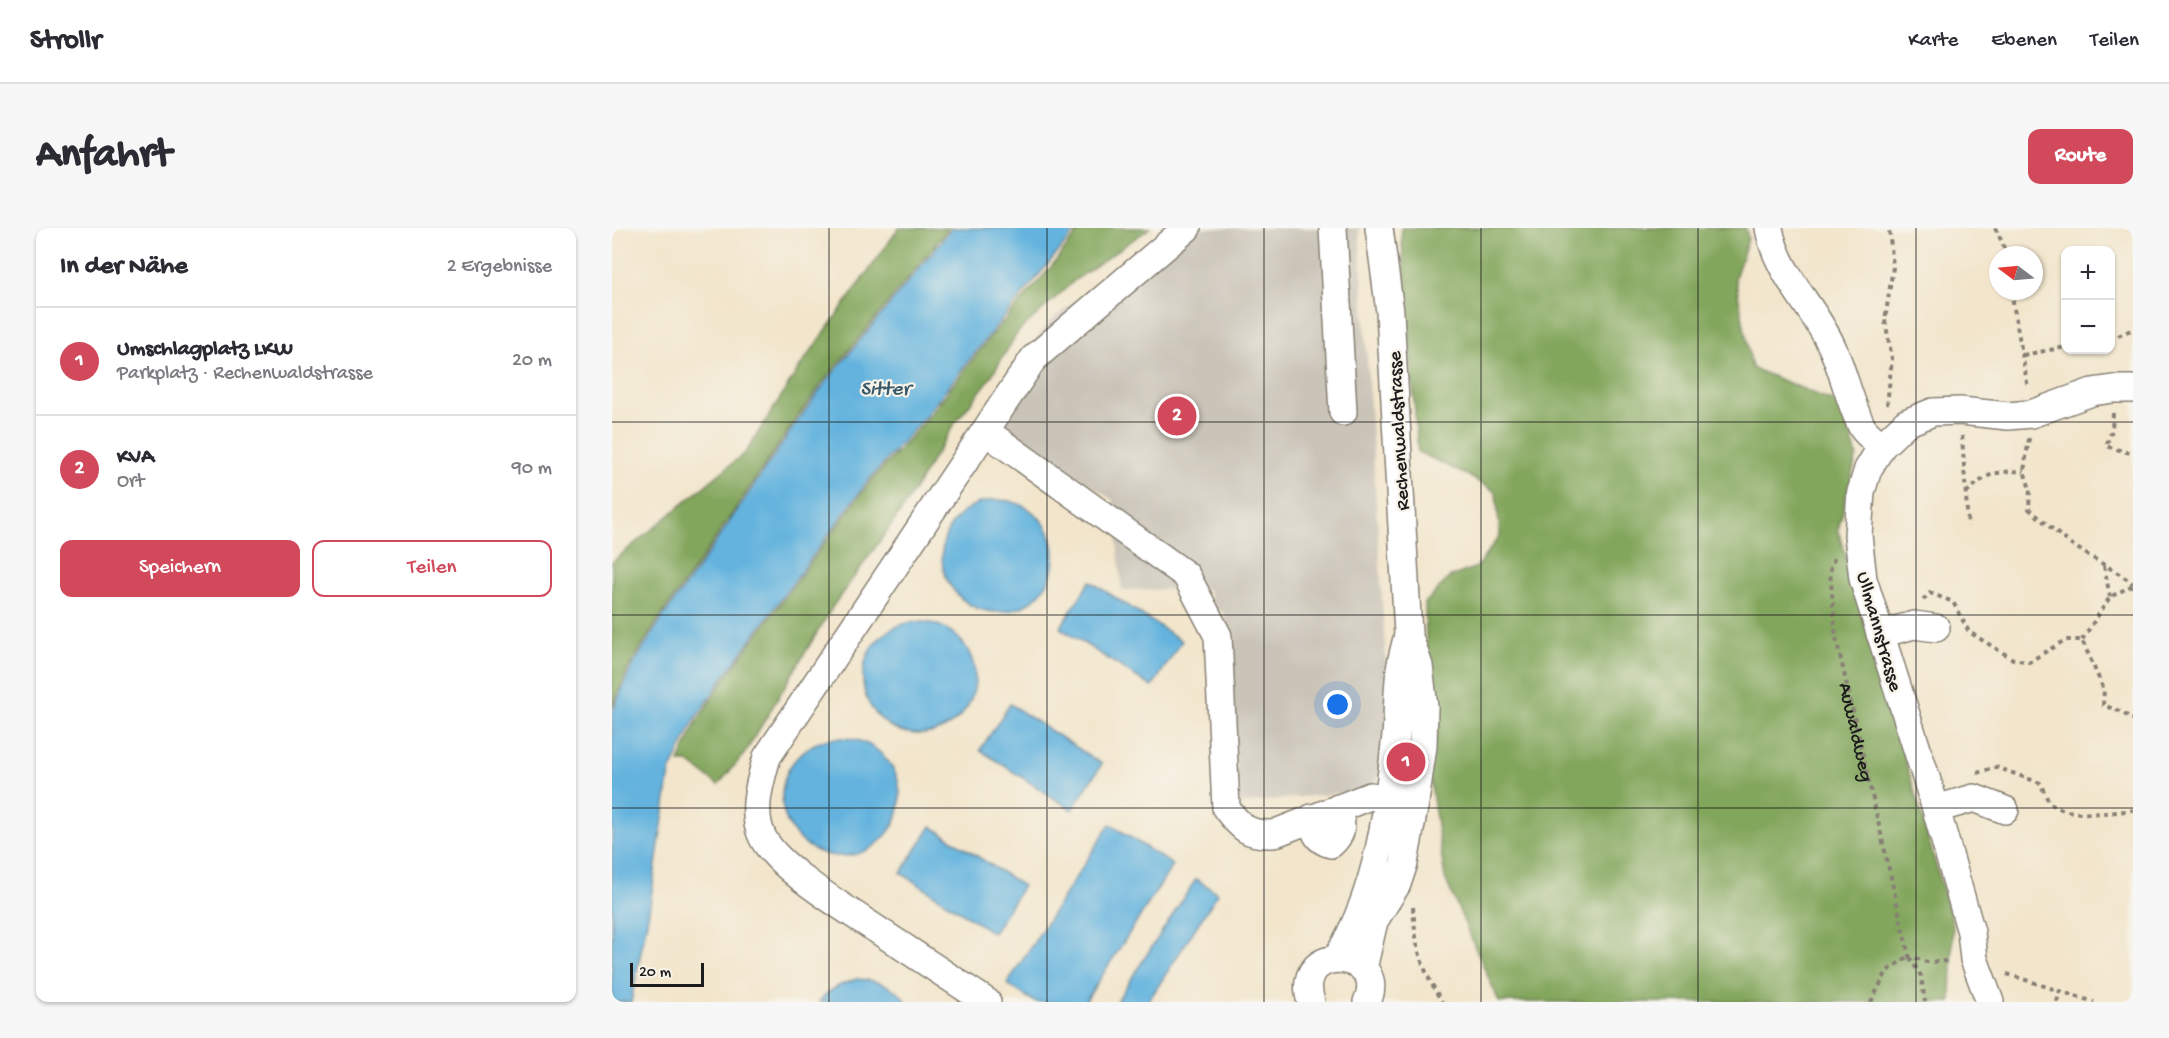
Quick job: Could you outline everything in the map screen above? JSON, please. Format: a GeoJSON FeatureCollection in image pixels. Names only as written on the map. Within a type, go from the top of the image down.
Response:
{"type":"FeatureCollection","features":[{"type":"Feature","properties":{"kind":"street"},"geometry":{"type":"LineString","coordinates":[[987,1002],[824,895],[776,856],[762,837],[758,821],[758,789],[767,757],[1034,358],[1187,228]]}},
{"type":"Feature","properties":{"kind":"street"},"geometry":{"type":"LineString","coordinates":[[1333,228],[1343,412]]}},
{"type":"Feature","properties":{"kind":"street","name":"Rechenwaldstrasse"},"geometry":{"type":"LineString","coordinates":[[1337,958],[1359,919],[1373,874],[1388,797],[1396,734],[1400,670],[1408,634],[1390,312],[1379,228]]}},
{"type":"Feature","properties":{"kind":"street"},"geometry":{"type":"LineString","coordinates":[[1769,228],[1771,239],[1790,281],[1816,315],[1833,349],[1863,428],[1876,441]]}},
{"type":"Feature","properties":{"kind":"street","name":"Ullmannstrasse"},"geometry":{"type":"LineString","coordinates":[[1990,1002],[1974,959],[1971,932],[1936,809],[1863,579],[1858,522],[1861,492],[1876,441],[1906,423],[1933,412],[1960,411],[2008,416],[2031,414],[2092,392],[2114,389],[2123,397]]}},
{"type":"Feature","properties":{"kind":"street"},"geometry":{"type":"LineString","coordinates":[[985,431],[1186,575],[1218,636],[1227,808],[1239,826],[1257,835],[1273,834],[1370,796],[1415,802]]}},
{"type":"Feature","properties":{"kind":"street"},"geometry":{"type":"LineString","coordinates":[[1880,634],[1914,625],[1935,628]]}},
{"type":"Feature","properties":{"kind":"street","name":"Rechenwaldstrasse"},"geometry":{"type":"LineString","coordinates":[[1363,969],[1374,921],[1397,884],[1404,863],[1423,746],[1424,707],[1419,666],[1408,634]]}},
{"type":"Feature","properties":{"kind":"street"},"geometry":{"type":"LineString","coordinates":[[1936,809],[1974,798],[2005,810]]}},
{"type":"Feature","properties":{"kind":"street"},"geometry":{"type":"LineString","coordinates":[[1311,1002],[1308,993],[1313,973],[1327,960],[1337,958],[1347,958],[1356,962],[1363,969],[1370,987],[1367,1002]]}},
{"type":"Feature","properties":{"kind":"path"},"geometry":{"type":"LineString","coordinates":[[1876,441],[1886,416],[1892,359],[1885,320],[1893,267],[1889,228]]}},
{"type":"Feature","properties":{"kind":"path"},"geometry":{"type":"LineString","coordinates":[[1995,228],[2003,246]]}},
{"type":"Feature","properties":{"kind":"path"},"geometry":{"type":"LineString","coordinates":[[2013,300],[2029,389]]}},
{"type":"Feature","properties":{"kind":"path"},"geometry":{"type":"LineString","coordinates":[[2115,338],[2133,329]]}},
{"type":"Feature","properties":{"kind":"path"},"geometry":{"type":"LineString","coordinates":[[2023,354],[2061,348]]}},
{"type":"Feature","properties":{"kind":"path"},"geometry":{"type":"LineString","coordinates":[[2123,397],[2106,446],[2133,454]]}},
{"type":"Feature","properties":{"kind":"path"},"geometry":{"type":"LineString","coordinates":[[1961,426],[1968,526]]}},
{"type":"Feature","properties":{"kind":"path"},"geometry":{"type":"LineString","coordinates":[[2030,429],[2024,471],[2030,489],[2029,508],[2074,546],[2104,566],[2118,571],[2133,585],[2110,597],[2082,640]]}},
{"type":"Feature","properties":{"kind":"path"},"geometry":{"type":"LineString","coordinates":[[1966,494],[1982,479],[1995,472],[2024,471]]}},
{"type":"Feature","properties":{"kind":"path","name":"Auwaldweg"},"geometry":{"type":"LineString","coordinates":[[1836,551],[1830,571],[1836,638],[1909,956],[1921,976],[1925,1002]]}},
{"type":"Feature","properties":{"kind":"path"},"geometry":{"type":"LineString","coordinates":[[2104,566],[2110,597]]}},
{"type":"Feature","properties":{"kind":"path"},"geometry":{"type":"LineString","coordinates":[[1916,606],[1930,593],[1953,602],[1970,632],[2013,659],[2029,663],[2065,639],[2082,640]]}},
{"type":"Feature","properties":{"kind":"path"},"geometry":{"type":"LineString","coordinates":[[2082,640],[2104,690],[2103,705],[2133,719]]}},
{"type":"Feature","properties":{"kind":"path"},"geometry":{"type":"LineString","coordinates":[[1973,774],[1996,767],[2040,783],[2049,801],[2072,812],[2112,813],[2133,810]]}},
{"type":"Feature","properties":{"kind":"path"},"geometry":{"type":"LineString","coordinates":[[1397,884],[1413,893],[1417,948],[1425,973],[1442,1002]]}},
{"type":"Feature","properties":{"kind":"path"},"geometry":{"type":"LineString","coordinates":[[1871,1002],[1887,971],[1909,956],[1927,962],[1960,961]]}},
{"type":"Feature","properties":{"kind":"path"},"geometry":{"type":"LineString","coordinates":[[2006,973],[2094,1002]]}},
{"type":"Feature","properties":{"kind":"path"},"geometry":{"type":"LineString","coordinates":[[2056,1002],[2060,990]]}},
{"type":"Feature","properties":{"kind":"shaded area"},"geometry":{"type":"Polygon","coordinates":[[[1168,228],[1359,228],[1391,746],[1373,789],[1239,804],[1224,612],[1214,610],[1208,589],[1122,590],[1113,500],[980,412],[1049,322],[1168,228]]]}},
{"type":"Feature","properties":{"kind":"green space"},"geometry":{"type":"Polygon","coordinates":[[[899,228],[949,228],[823,382],[792,425],[660,617],[629,667],[612,708],[612,562],[746,452],[799,368],[899,228]]]}},
{"type":"Feature","properties":{"kind":"green space"},"geometry":{"type":"Polygon","coordinates":[[[1081,228],[1150,228],[1074,281],[1018,332],[989,380],[955,423],[900,513],[833,606],[745,753],[718,785],[688,762],[679,762],[696,723],[721,684],[869,483],[925,421],[991,336],[1051,267],[1081,228]]]}},
{"type":"Feature","properties":{"kind":"green space"},"geometry":{"type":"Polygon","coordinates":[[[1401,228],[1557,228],[1565,234],[1580,228],[1746,228],[1748,239],[1735,278],[1752,368],[1840,404],[1857,455],[1838,530],[1953,923],[1951,1002],[1499,1002],[1445,878],[1429,772],[1425,603],[1450,577],[1477,567],[1500,535],[1496,492],[1467,475],[1418,452],[1401,228]]]}},
{"type":"Feature","properties":{"kind":"water","name":"Sitter"},"geometry":{"type":"Polygon","coordinates":[[[952,228],[1078,228],[923,419],[867,482],[720,682],[694,721],[670,772],[649,911],[631,1002],[612,1002],[612,713],[631,668],[662,618],[825,383],[952,228]]]}},
{"type":"Feature","properties":{"kind":"water"},"geometry":{"type":"Polygon","coordinates":[[[998,500],[1019,504],[1038,516],[1050,535],[1054,556],[1050,577],[1038,596],[1019,608],[998,612],[977,608],[958,596],[946,577],[942,556],[946,535],[958,516],[977,504],[998,500]]]}},
{"type":"Feature","properties":{"kind":"water"},"geometry":{"type":"Polygon","coordinates":[[[1090,581],[1182,641],[1152,687],[1060,628],[1090,581]]]}},
{"type":"Feature","properties":{"kind":"water"},"geometry":{"type":"Polygon","coordinates":[[[919,622],[940,626],[959,638],[971,657],[975,678],[971,699],[959,718],[940,730],[919,734],[898,730],[879,718],[867,699],[863,678],[867,657],[879,638],[898,626],[919,622]]]}},
{"type":"Feature","properties":{"kind":"water"},"geometry":{"type":"Polygon","coordinates":[[[1010,704],[1102,764],[1072,810],[980,750],[1010,704]]]}},
{"type":"Feature","properties":{"kind":"water"},"geometry":{"type":"Polygon","coordinates":[[[841,738],[863,743],[883,755],[895,775],[900,797],[895,819],[883,839],[863,851],[841,856],[819,851],[799,839],[787,819],[782,797],[787,775],[799,755],[819,743],[841,738]]]}},
{"type":"Feature","properties":{"kind":"water"},"geometry":{"type":"Polygon","coordinates":[[[1110,824],[1173,865],[1085,1002],[1035,1002],[1007,984],[1110,824]]]}},
{"type":"Feature","properties":{"kind":"water"},"geometry":{"type":"Polygon","coordinates":[[[931,826],[1023,886],[993,933],[901,873],[931,826]]]}},
{"type":"Feature","properties":{"kind":"water"},"geometry":{"type":"Polygon","coordinates":[[[1196,879],[1218,893],[1148,1002],[1116,1002],[1196,879]]]}},
{"type":"Feature","properties":{"kind":"water"},"geometry":{"type":"Polygon","coordinates":[[[857,979],[885,984],[897,991],[907,1002],[819,1002],[836,988],[857,979]]]}},
{"type":"Feature","properties":{"kind":"place","name":"KVA"},"geometry":{"type":"Point","coordinates":[1177,416]}},
{"type":"Feature","properties":{"kind":"place","name":"Umschlagplatz LKW"},"geometry":{"type":"Point","coordinates":[1406,762]}}]}
